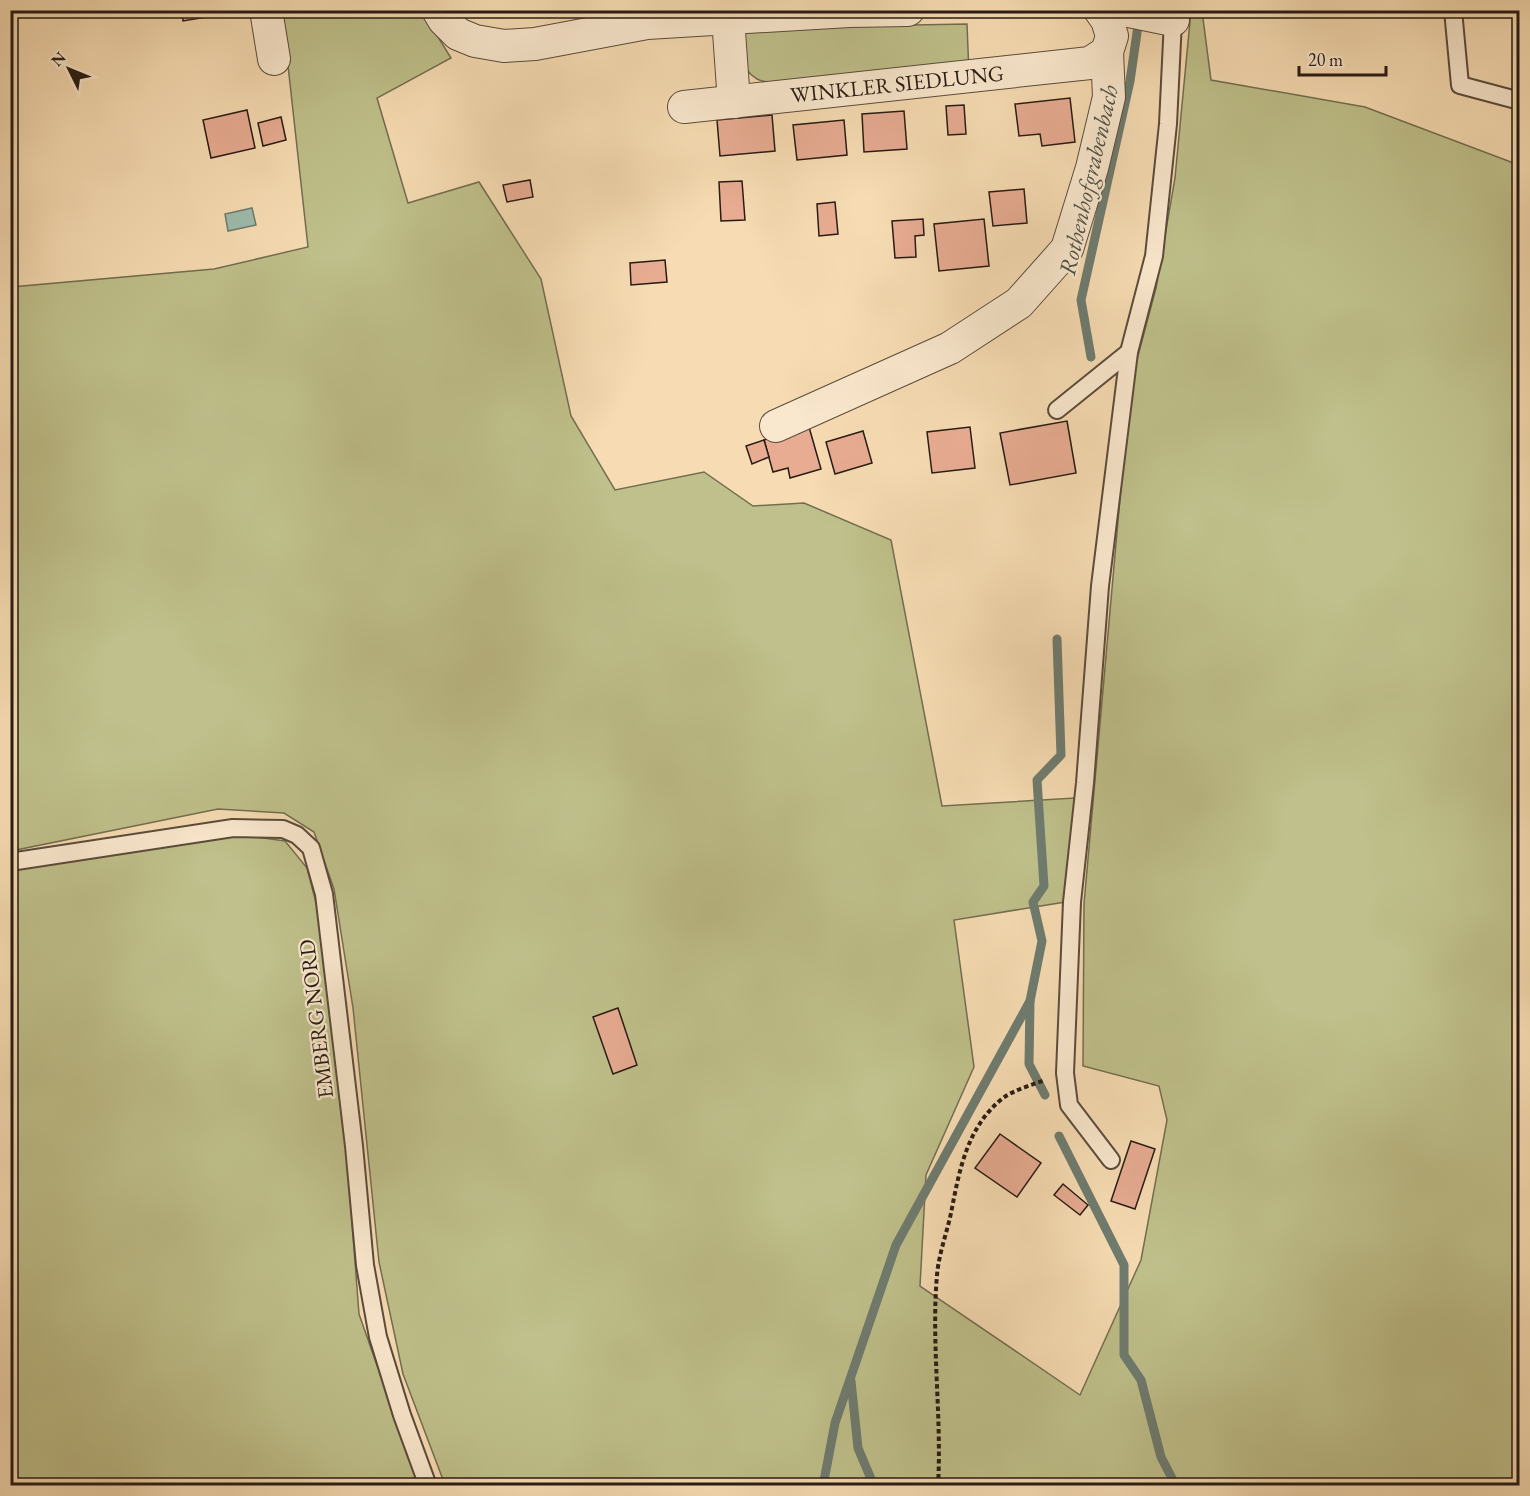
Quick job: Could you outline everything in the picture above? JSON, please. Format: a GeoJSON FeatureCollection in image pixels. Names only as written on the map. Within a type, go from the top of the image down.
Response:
{"type":"FeatureCollection","features":[{"type":"Feature","properties":{"kind":"street"},"geometry":{"type":"LineString","coordinates":[[266,10],[274,59]]}},
{"type":"Feature","properties":{"kind":"street"},"geometry":{"type":"LineString","coordinates":[[438,10],[458,34],[475,41],[504,46],[535,44],[647,23],[849,11],[908,10]]}},
{"type":"Feature","properties":{"kind":"street"},"geometry":{"type":"LineString","coordinates":[[776,426],[950,348],[1019,303],[1067,249],[1092,168],[1109,97],[1107,52],[1112,36],[1107,20],[1100,10]]}},
{"type":"Feature","properties":{"kind":"street"},"geometry":{"type":"LineString","coordinates":[[728,18],[734,102]]}},
{"type":"Feature","properties":{"kind":"street","name":"WINKLER SIEDLUNG"},"geometry":{"type":"LineString","coordinates":[[684,107],[1090,63],[1107,52]]}},
{"type":"Feature","properties":{"kind":"lane"},"geometry":{"type":"LineString","coordinates":[[1453,10],[1460,85],[1520,101]]}},
{"type":"Feature","properties":{"kind":"lane"},"geometry":{"type":"LineString","coordinates":[[1110,1160],[1069,1105],[1065,1073],[1072,902],[1085,783],[1100,586],[1129,352],[1154,256],[1168,124],[1149,15]]}},
{"type":"Feature","properties":{"kind":"lane"},"geometry":{"type":"LineString","coordinates":[[1057,410],[1129,352]]}},
{"type":"Feature","properties":{"kind":"lane","name":"EMBERG NORD"},"geometry":{"type":"LineString","coordinates":[[10,862],[232,828],[283,829],[297,836],[311,848],[324,894],[354,1146],[365,1265],[378,1337],[405,1425],[428,1485]]}},
{"type":"Feature","properties":{"kind":"path"},"geometry":{"type":"LineString","coordinates":[[938,1485],[940,1455],[936,1358],[937,1274],[958,1175],[965,1150],[982,1120],[1004,1097],[1045,1080]]}},
{"type":"Feature","properties":{"kind":"green space"},"geometry":{"type":"Polygon","coordinates":[[[282,11],[422,11],[451,58],[377,98],[408,203],[479,182],[541,279],[571,416],[615,490],[704,472],[753,506],[804,503],[891,540],[942,806],[1075,798],[1065,902],[954,920],[974,1067],[926,1175],[920,1286],[1080,1395],[1141,1260],[1167,1120],[1159,1086],[1083,1066],[1084,904],[1130,386],[1156,288],[1175,178],[1191,11],[1202,11],[1211,80],[1365,107],[1519,165],[1519,1485],[445,1485],[403,1374],[379,1262],[353,1008],[334,889],[314,832],[284,813],[218,809],[11,851],[11,287],[214,269],[308,247],[282,11]]]}},
{"type":"Feature","properties":{"kind":"green space"},"geometry":{"type":"Polygon","coordinates":[[[967,24],[969,74],[771,83],[751,75],[743,62],[741,48],[747,28],[967,24]]]}},
{"type":"Feature","properties":{"kind":"green space"},"geometry":{"type":"Polygon","coordinates":[[[242,835],[285,841],[307,868],[327,945],[344,1118],[359,1314],[419,1485],[11,1486],[11,870],[242,835]]]}},
{"type":"Feature","properties":{"kind":"shaded area"},"geometry":{"type":"Polygon","coordinates":[[[252,208],[256,225],[228,231],[225,214],[252,208]]]}},
{"type":"Feature","properties":{"kind":"building"},"geometry":{"type":"Polygon","coordinates":[[[182,10],[236,10],[237,12],[183,21],[182,10]]]}},
{"type":"Feature","properties":{"kind":"building"},"geometry":{"type":"Polygon","coordinates":[[[1070,98],[1075,142],[1042,146],[1040,134],[1019,136],[1015,104],[1070,98]]]}},
{"type":"Feature","properties":{"kind":"building"},"geometry":{"type":"Polygon","coordinates":[[[964,105],[966,134],[948,135],[946,106],[964,105]]]}},
{"type":"Feature","properties":{"kind":"building"},"geometry":{"type":"Polygon","coordinates":[[[247,110],[255,148],[211,158],[203,120],[247,110]]]}},
{"type":"Feature","properties":{"kind":"building"},"geometry":{"type":"Polygon","coordinates":[[[904,111],[907,149],[864,152],[862,114],[904,111]]]}},
{"type":"Feature","properties":{"kind":"building"},"geometry":{"type":"Polygon","coordinates":[[[772,115],[775,151],[720,156],[717,120],[772,115]]]}},
{"type":"Feature","properties":{"kind":"building"},"geometry":{"type":"Polygon","coordinates":[[[281,117],[286,140],[263,146],[258,123],[281,117]]]}},
{"type":"Feature","properties":{"kind":"building"},"geometry":{"type":"Polygon","coordinates":[[[844,120],[847,155],[797,160],[793,125],[844,120]]]}},
{"type":"Feature","properties":{"kind":"building"},"geometry":{"type":"Polygon","coordinates":[[[530,180],[533,197],[507,202],[503,185],[530,180]]]}},
{"type":"Feature","properties":{"kind":"building"},"geometry":{"type":"Polygon","coordinates":[[[742,181],[745,220],[721,221],[719,182],[742,181]]]}},
{"type":"Feature","properties":{"kind":"building"},"geometry":{"type":"Polygon","coordinates":[[[1024,189],[1027,223],[993,226],[989,192],[1024,189]]]}},
{"type":"Feature","properties":{"kind":"building"},"geometry":{"type":"Polygon","coordinates":[[[835,202],[838,234],[819,236],[817,204],[835,202]]]}},
{"type":"Feature","properties":{"kind":"building"},"geometry":{"type":"Polygon","coordinates":[[[923,219],[924,235],[915,236],[916,257],[895,258],[892,221],[923,219]]]}},
{"type":"Feature","properties":{"kind":"building"},"geometry":{"type":"Polygon","coordinates":[[[984,219],[989,266],[939,271],[934,224],[984,219]]]}},
{"type":"Feature","properties":{"kind":"building"},"geometry":{"type":"Polygon","coordinates":[[[665,260],[667,282],[631,285],[630,263],[665,260]]]}},
{"type":"Feature","properties":{"kind":"building"},"geometry":{"type":"Polygon","coordinates":[[[1067,421],[1076,473],[1010,485],[1000,433],[1067,421]]]}},
{"type":"Feature","properties":{"kind":"building"},"geometry":{"type":"Polygon","coordinates":[[[809,427],[821,469],[790,478],[788,468],[773,472],[764,440],[809,427]]]}},
{"type":"Feature","properties":{"kind":"building"},"geometry":{"type":"Polygon","coordinates":[[[970,427],[975,468],[932,473],[927,432],[970,427]]]}},
{"type":"Feature","properties":{"kind":"building"},"geometry":{"type":"Polygon","coordinates":[[[863,431],[872,463],[835,474],[826,442],[863,431]]]}},
{"type":"Feature","properties":{"kind":"building"},"geometry":{"type":"Polygon","coordinates":[[[764,440],[769,457],[752,464],[746,446],[764,440]]]}},
{"type":"Feature","properties":{"kind":"building"},"geometry":{"type":"Polygon","coordinates":[[[618,1008],[637,1065],[613,1074],[593,1017],[618,1008]]]}},
{"type":"Feature","properties":{"kind":"building"},"geometry":{"type":"Polygon","coordinates":[[[1000,1134],[1041,1163],[1017,1197],[975,1168],[1000,1134]]]}},
{"type":"Feature","properties":{"kind":"building"},"geometry":{"type":"Polygon","coordinates":[[[1131,1141],[1155,1149],[1135,1209],[1111,1201],[1131,1141]]]}},
{"type":"Feature","properties":{"kind":"building"},"geometry":{"type":"Polygon","coordinates":[[[1063,1184],[1088,1205],[1080,1215],[1054,1195],[1063,1184]]]}},
{"type":"Feature","properties":{"kind":"waterway","name":"Rothenhofgrabenbach"},"geometry":{"type":"LineString","coordinates":[[1091,357],[1081,300],[1130,81],[1139,19]]}},
{"type":"Feature","properties":{"kind":"waterway","name":"Rothenhofgrabenbach"},"geometry":{"type":"LineString","coordinates":[[1045,1095],[1029,1064],[1030,1001],[1042,941],[1033,902],[1044,886],[1037,780],[1061,755],[1057,639]]}},
{"type":"Feature","properties":{"kind":"waterway"},"geometry":{"type":"LineString","coordinates":[[823,1486],[835,1423],[896,1245],[1030,1001]]}},
{"type":"Feature","properties":{"kind":"waterway","name":"Rothenhofgrabenbach"},"geometry":{"type":"LineString","coordinates":[[1059,1136],[1124,1265],[1124,1355],[1141,1380],[1161,1457],[1176,1486]]}},
{"type":"Feature","properties":{"kind":"waterway"},"geometry":{"type":"LineString","coordinates":[[851,1381],[858,1448],[874,1486]]}}]}
